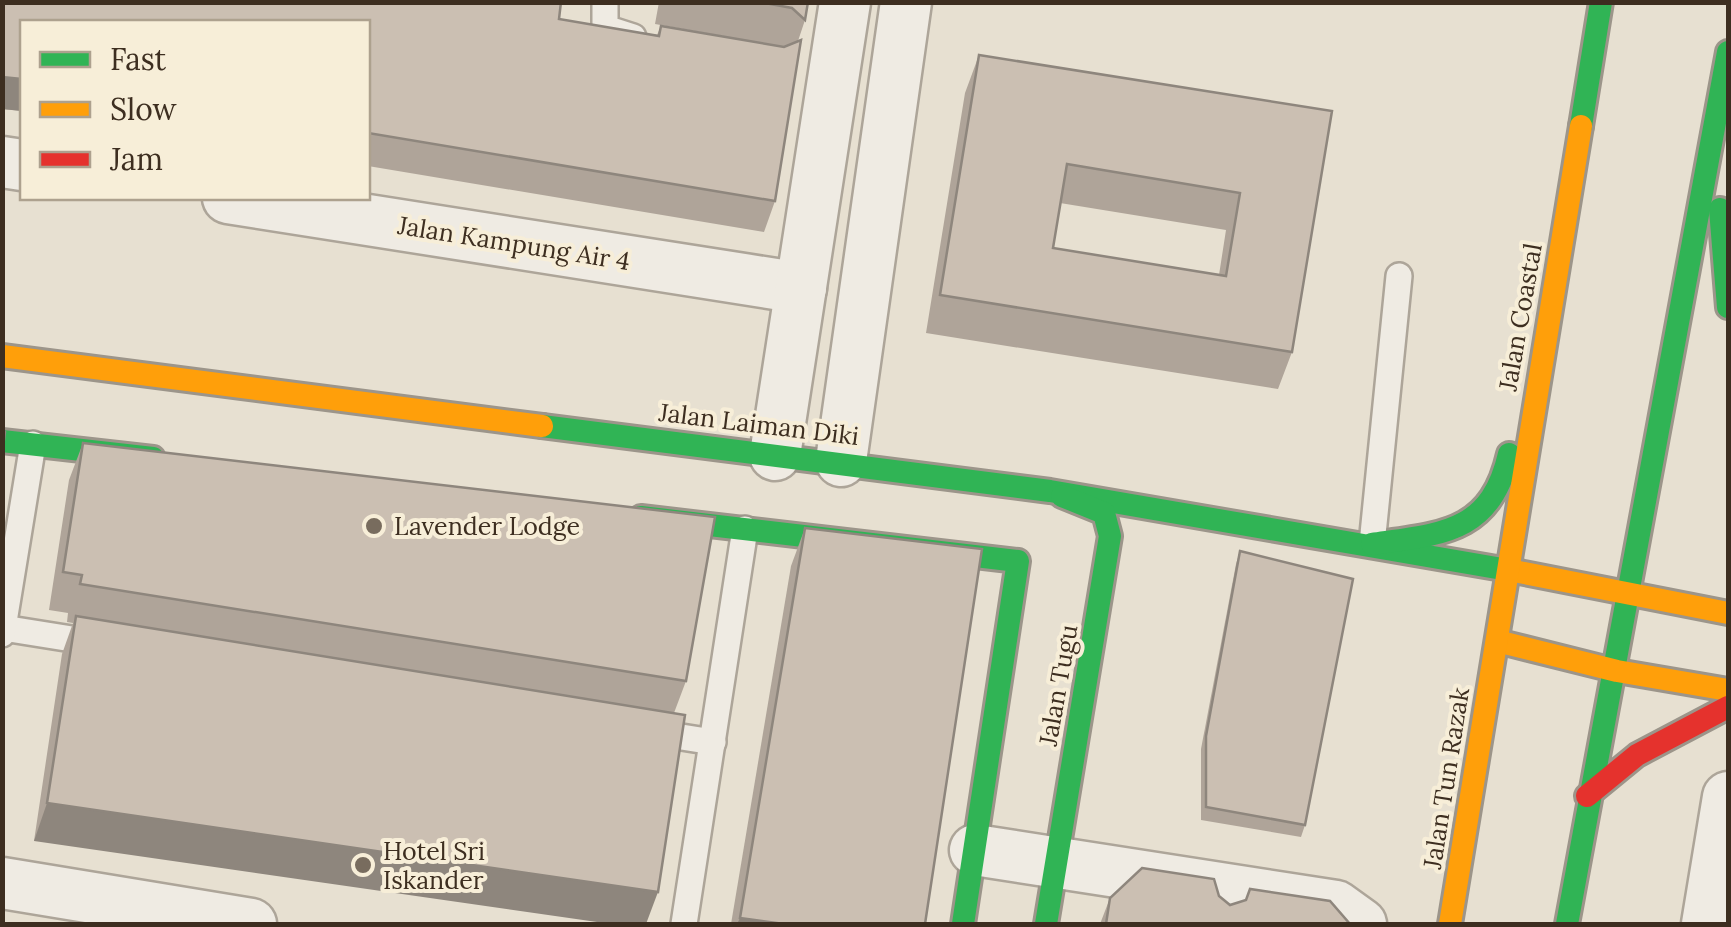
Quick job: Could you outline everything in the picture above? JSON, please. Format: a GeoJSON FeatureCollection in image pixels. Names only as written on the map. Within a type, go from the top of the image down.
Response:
{"type":"FeatureCollection","features":[{"type":"Feature","properties":{"kind":"main road","name":"Jalan Coastal"},"geometry":{"type":"LineString","coordinates":[[1496,641],[1600,2]]}},
{"type":"Feature","properties":{"kind":"main road"},"geometry":{"type":"LineString","coordinates":[[1567,924],[1587,796],[1616,672],[1728,52]]}},
{"type":"Feature","properties":{"kind":"main road"},"geometry":{"type":"LineString","coordinates":[[1728,71],[1718,228],[1728,308]]}},
{"type":"Feature","properties":{"kind":"main road"},"geometry":{"type":"LineString","coordinates":[[1372,544],[1441,532],[1486,509],[1498,493],[1548,312]]}},
{"type":"Feature","properties":{"kind":"main road","name":"Jalan Laiman Diki"},"geometry":{"type":"LineString","coordinates":[[2,356],[842,461],[1050,491],[1372,544],[1728,613]]}},
{"type":"Feature","properties":{"kind":"main road"},"geometry":{"type":"LineString","coordinates":[[2,440],[172,460]]}},
{"type":"Feature","properties":{"kind":"main road","name":"Jalan Tugu"},"geometry":{"type":"LineString","coordinates":[[1046,924],[1110,536],[1104,513],[1050,491]]}},
{"type":"Feature","properties":{"kind":"main road"},"geometry":{"type":"LineString","coordinates":[[626,515],[972,552],[1018,561],[963,924]]}},
{"type":"Feature","properties":{"kind":"main road"},"geometry":{"type":"LineString","coordinates":[[1496,641],[1616,672],[1728,690]]}},
{"type":"Feature","properties":{"kind":"main road","name":"Jalan Tun Razak"},"geometry":{"type":"LineString","coordinates":[[1450,924],[1496,641]]}},
{"type":"Feature","properties":{"kind":"main road"},"geometry":{"type":"LineString","coordinates":[[1587,796],[1637,754],[1728,707]]}},
{"type":"Feature","properties":{"kind":"street"},"geometry":{"type":"LineString","coordinates":[[774,455],[845,2]]}},
{"type":"Feature","properties":{"kind":"street"},"geometry":{"type":"LineString","coordinates":[[842,461],[906,2]]}},
{"type":"Feature","properties":{"kind":"street","name":"Jalan Kampung Air 4"},"geometry":{"type":"LineString","coordinates":[[241,200],[801,288]]}},
{"type":"Feature","properties":{"kind":"street"},"geometry":{"type":"LineString","coordinates":[[1707,924],[1722,863],[1728,797]]}},
{"type":"Feature","properties":{"kind":"street"},"geometry":{"type":"LineString","coordinates":[[975,850],[1056,862],[1225,899],[1336,906],[1361,924]]}},
{"type":"Feature","properties":{"kind":"street"},"geometry":{"type":"LineString","coordinates":[[2,883],[251,924]]}},
{"type":"Feature","properties":{"kind":"lane"},"geometry":{"type":"LineString","coordinates":[[605,2],[606,28],[651,40]]}},
{"type":"Feature","properties":{"kind":"lane"},"geometry":{"type":"LineString","coordinates":[[1372,544],[1399,276]]}},
{"type":"Feature","properties":{"kind":"lane"},"geometry":{"type":"LineString","coordinates":[[33,444],[3,631],[122,647]]}},
{"type":"Feature","properties":{"kind":"lane"},"geometry":{"type":"LineString","coordinates":[[684,924],[745,529]]}},
{"type":"Feature","properties":{"kind":"lane"},"geometry":{"type":"LineString","coordinates":[[634,729],[713,742]]}},
{"type":"Feature","properties":{"kind":"building"},"geometry":{"type":"Polygon","coordinates":[[[2,2],[561,2],[559,19],[659,36],[661,26],[784,47],[801,40],[775,201],[370,133],[370,20],[20,20],[20,79],[2,77],[2,2]]]}},
{"type":"Feature","properties":{"kind":"building"},"geometry":{"type":"Polygon","coordinates":[[[759,2],[808,2],[805,20],[792,8],[759,2]]]}},
{"type":"Feature","properties":{"kind":"building"},"geometry":{"type":"Polygon","coordinates":[[[979,55],[1332,111],[1292,352],[940,295],[979,55]],[[1067,164],[1053,248],[1226,276],[1240,193],[1067,164]]]}},
{"type":"Feature","properties":{"kind":"building"},"geometry":{"type":"Polygon","coordinates":[[[83,443],[715,517],[686,681],[80,584],[82,575],[63,572],[83,443]]]}},
{"type":"Feature","properties":{"kind":"building"},"geometry":{"type":"Polygon","coordinates":[[[805,528],[982,549],[925,924],[784,924],[740,918],[805,528]]]}},
{"type":"Feature","properties":{"kind":"building"},"geometry":{"type":"Polygon","coordinates":[[[1240,551],[1353,579],[1305,825],[1206,807],[1206,736],[1240,551]]]}},
{"type":"Feature","properties":{"kind":"building"},"geometry":{"type":"Polygon","coordinates":[[[76,616],[685,715],[658,892],[47,803],[76,616]]]}},
{"type":"Feature","properties":{"kind":"building"},"geometry":{"type":"Polygon","coordinates":[[[1142,868],[1214,879],[1219,896],[1230,905],[1246,900],[1250,889],[1330,901],[1350,924],[1106,924],[1110,898],[1142,868]]]}},
{"type":"Feature","properties":{"kind":"traffic: fast"},"geometry":{"type":"LineString","coordinates":[[1581,126],[1601,2]]}},
{"type":"Feature","properties":{"kind":"traffic: fast"},"geometry":{"type":"LineString","coordinates":[[1567,924],[1728,52]]}},
{"type":"Feature","properties":{"kind":"traffic: fast"},"geometry":{"type":"LineString","coordinates":[[1720,209],[1728,307]]}},
{"type":"Feature","properties":{"kind":"traffic: fast"},"geometry":{"type":"LineString","coordinates":[[542,426],[1050,491],[1514,571]]}},
{"type":"Feature","properties":{"kind":"traffic: fast"},"geometry":{"type":"LineString","coordinates":[[2,441],[153,458]]}},
{"type":"Feature","properties":{"kind":"traffic: fast"},"geometry":{"type":"LineString","coordinates":[[1372,544],[1441,532],[1476,515],[1501,480],[1509,454]]}},
{"type":"Feature","properties":{"kind":"traffic: fast"},"geometry":{"type":"LineString","coordinates":[[1046,924],[1110,536],[1104,513],[1062,496]]}},
{"type":"Feature","properties":{"kind":"traffic: fast"},"geometry":{"type":"LineString","coordinates":[[641,517],[1018,561],[963,924]]}},
{"type":"Feature","properties":{"kind":"traffic: slow"},"geometry":{"type":"LineString","coordinates":[[1450,924],[1581,126]]}},
{"type":"Feature","properties":{"kind":"traffic: slow"},"geometry":{"type":"LineString","coordinates":[[2,356],[542,426]]}},
{"type":"Feature","properties":{"kind":"traffic: slow"},"geometry":{"type":"LineString","coordinates":[[1514,571],[1728,613]]}},
{"type":"Feature","properties":{"kind":"traffic: slow"},"geometry":{"type":"LineString","coordinates":[[1497,641],[1617,671],[1728,690]]}},
{"type":"Feature","properties":{"kind":"traffic: jam"},"geometry":{"type":"LineString","coordinates":[[1587,796],[1637,755],[1728,707]]}},
{"type":"Feature","properties":{"kind":"place","name":"Lavender Lodge"},"geometry":{"type":"Point","coordinates":[374,526]}},
{"type":"Feature","properties":{"kind":"place","name":"Hotel Sri Iskander"},"geometry":{"type":"Point","coordinates":[363,865]}}]}
